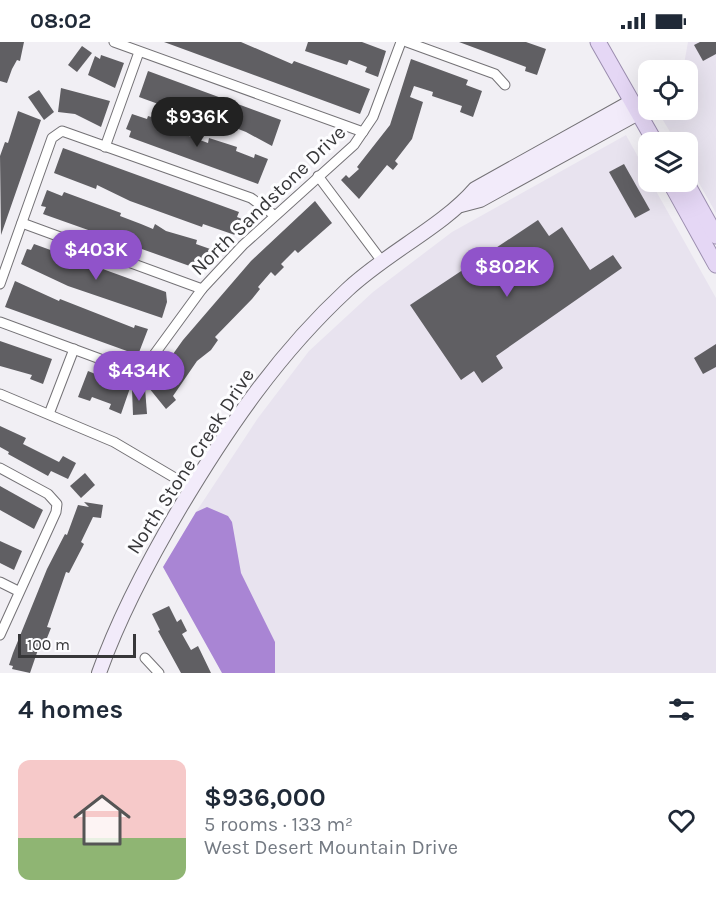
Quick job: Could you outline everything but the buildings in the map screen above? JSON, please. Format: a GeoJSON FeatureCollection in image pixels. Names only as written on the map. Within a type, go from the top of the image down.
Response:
{"type":"FeatureCollection","features":[{"type":"Feature","properties":{"kind":"main road"},"geometry":{"type":"LineString","coordinates":[[598,42],[649,132]]}},
{"type":"Feature","properties":{"kind":"main road"},"geometry":{"type":"LineString","coordinates":[[676,192],[716,265]]}},
{"type":"Feature","properties":{"kind":"main road"},"geometry":{"type":"LineString","coordinates":[[692,192],[716,236]]}},
{"type":"Feature","properties":{"kind":"street"},"geometry":{"type":"LineString","coordinates":[[114,42],[363,132]]}},
{"type":"Feature","properties":{"kind":"street","name":"North Sandstone Drive"},"geometry":{"type":"LineString","coordinates":[[74,349],[138,371],[144,367],[202,289],[274,215],[354,145],[380,102],[401,42]]}},
{"type":"Feature","properties":{"kind":"street"},"geometry":{"type":"LineString","coordinates":[[407,42],[495,74],[505,85]]}},
{"type":"Feature","properties":{"kind":"street"},"geometry":{"type":"LineString","coordinates":[[105,147],[140,52]]}},
{"type":"Feature","properties":{"kind":"street","name":"North Stone Creek Drive"},"geometry":{"type":"LineString","coordinates":[[99,673],[132,593],[192,488],[251,396],[286,352],[346,290],[381,260],[461,205],[476,189],[635,108]]}},
{"type":"Feature","properties":{"kind":"street"},"geometry":{"type":"LineString","coordinates":[[0,284],[55,134],[62,131],[251,198],[274,215]]}},
{"type":"Feature","properties":{"kind":"street"},"geometry":{"type":"LineString","coordinates":[[318,176],[381,260]]}},
{"type":"Feature","properties":{"kind":"street"},"geometry":{"type":"LineString","coordinates":[[22,223],[202,289]]}},
{"type":"Feature","properties":{"kind":"street"},"geometry":{"type":"LineString","coordinates":[[0,321],[74,349],[49,414]]}},
{"type":"Feature","properties":{"kind":"street"},"geometry":{"type":"LineString","coordinates":[[0,394],[114,442],[192,488]]}},
{"type":"Feature","properties":{"kind":"street"},"geometry":{"type":"LineString","coordinates":[[0,468],[56,500],[56,512],[18,591],[0,635]]}},
{"type":"Feature","properties":{"kind":"street"},"geometry":{"type":"LineString","coordinates":[[0,582],[18,591]]}},
{"type":"Feature","properties":{"kind":"street"},"geometry":{"type":"LineString","coordinates":[[145,658],[159,673]]}},
{"type":"Feature","properties":{"kind":"shaded area"},"geometry":{"type":"Polygon","coordinates":[[[688,42],[716,42],[716,213],[698,181],[698,132],[670,132],[663,120],[698,120],[698,60],[685,60],[688,42]]]}},
{"type":"Feature","properties":{"kind":"shaded area"},"geometry":{"type":"Polygon","coordinates":[[[626,135],[638,157],[638,192],[657,192],[716,298],[716,673],[222,673],[163,567],[258,418],[309,351],[373,292],[452,232],[626,135]]]}},
{"type":"Feature","properties":{"kind":"shaded area"},"geometry":{"type":"Polygon","coordinates":[[[207,507],[228,516],[232,522],[241,573],[275,642],[275,673],[222,673],[163,567],[196,512],[207,507]]]}}]}
